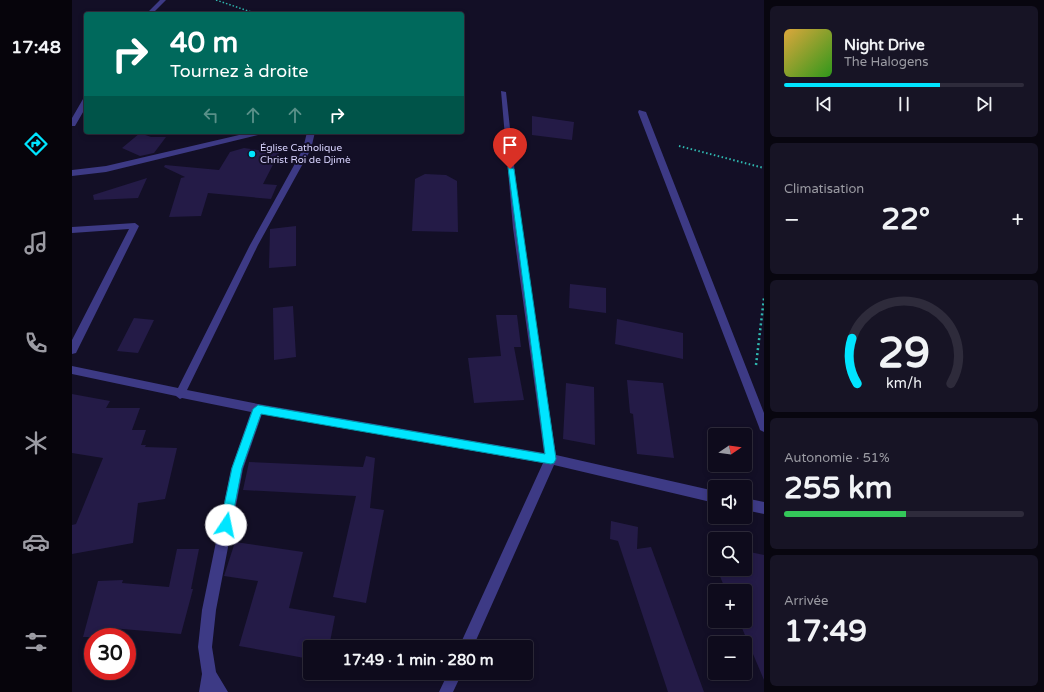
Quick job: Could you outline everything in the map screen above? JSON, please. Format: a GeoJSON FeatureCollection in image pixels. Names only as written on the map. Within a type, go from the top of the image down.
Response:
{"type":"FeatureCollection","features":[{"type":"Feature","properties":{"kind":"street"},"geometry":{"type":"LineString","coordinates":[[151,12],[163,0]]}},
{"type":"Feature","properties":{"kind":"street"},"geometry":{"type":"LineString","coordinates":[[469,640],[551,459],[517,228],[502,92]]}},
{"type":"Feature","properties":{"kind":"street"},"geometry":{"type":"LineString","coordinates":[[72,124],[84,104]]}},
{"type":"Feature","properties":{"kind":"street"},"geometry":{"type":"LineString","coordinates":[[642,112],[764,427]]}},
{"type":"Feature","properties":{"kind":"street"},"geometry":{"type":"LineString","coordinates":[[72,173],[106,169],[254,134]]}},
{"type":"Feature","properties":{"kind":"street"},"geometry":{"type":"LineString","coordinates":[[180,394],[254,245],[307,149],[311,134]]}},
{"type":"Feature","properties":{"kind":"street"},"geometry":{"type":"LineString","coordinates":[[72,230],[135,226],[72,350]]}},
{"type":"Feature","properties":{"kind":"street"},"geometry":{"type":"LineString","coordinates":[[72,370],[180,394],[258,409],[551,459],[708,495]]}},
{"type":"Feature","properties":{"kind":"street"},"geometry":{"type":"LineString","coordinates":[[206,692],[209,674],[205,647],[209,610],[237,468],[258,409]]}},
{"type":"Feature","properties":{"kind":"street"},"geometry":{"type":"LineString","coordinates":[[752,505],[764,508]]}},
{"type":"Feature","properties":{"kind":"street"},"geometry":{"type":"LineString","coordinates":[[209,674],[221,692]]}},
{"type":"Feature","properties":{"kind":"street"},"geometry":{"type":"LineString","coordinates":[[446,692],[452,680]]}},
{"type":"Feature","properties":{"kind":"path"},"geometry":{"type":"LineString","coordinates":[[216,0],[251,12]]}},
{"type":"Feature","properties":{"kind":"path"},"geometry":{"type":"LineString","coordinates":[[680,146],[764,168]]}},
{"type":"Feature","properties":{"kind":"path"},"geometry":{"type":"LineString","coordinates":[[756,367],[764,298]]}},
{"type":"Feature","properties":{"kind":"building"},"geometry":{"type":"Polygon","coordinates":[[[532,116],[574,122],[572,140],[532,135],[532,116]]]}},
{"type":"Feature","properties":{"kind":"building"},"geometry":{"type":"Polygon","coordinates":[[[139,134],[151,137],[166,137],[154,153],[140,156],[122,148],[139,134]]]}},
{"type":"Feature","properties":{"kind":"building"},"geometry":{"type":"Polygon","coordinates":[[[244,148],[279,153],[263,184],[277,185],[271,199],[208,193],[201,216],[169,217],[181,178],[185,177],[164,167],[165,165],[219,170],[230,152],[244,148]]]}},
{"type":"Feature","properties":{"kind":"building"},"geometry":{"type":"Polygon","coordinates":[[[425,174],[446,175],[457,181],[458,232],[412,231],[415,179],[425,174]]]}},
{"type":"Feature","properties":{"kind":"building"},"geometry":{"type":"Polygon","coordinates":[[[147,178],[138,198],[94,200],[93,195],[147,178]]]}},
{"type":"Feature","properties":{"kind":"building"},"geometry":{"type":"Polygon","coordinates":[[[296,226],[296,266],[269,268],[270,229],[296,226]]]}},
{"type":"Feature","properties":{"kind":"building"},"geometry":{"type":"Polygon","coordinates":[[[570,284],[606,288],[606,313],[569,308],[570,284]]]}},
{"type":"Feature","properties":{"kind":"building"},"geometry":{"type":"Polygon","coordinates":[[[293,306],[296,357],[274,360],[273,308],[293,306]]]}},
{"type":"Feature","properties":{"kind":"building"},"geometry":{"type":"Polygon","coordinates":[[[496,315],[517,315],[521,347],[514,347],[524,400],[474,403],[468,358],[501,356],[496,315]]]}},
{"type":"Feature","properties":{"kind":"building"},"geometry":{"type":"Polygon","coordinates":[[[134,318],[154,320],[138,353],[117,351],[134,318]]]}},
{"type":"Feature","properties":{"kind":"building"},"geometry":{"type":"Polygon","coordinates":[[[617,319],[683,333],[683,359],[615,344],[617,319]]]}},
{"type":"Feature","properties":{"kind":"building"},"geometry":{"type":"Polygon","coordinates":[[[627,380],[663,383],[674,458],[637,454],[633,414],[630,413],[627,380]]]}},
{"type":"Feature","properties":{"kind":"building"},"geometry":{"type":"Polygon","coordinates":[[[566,383],[594,387],[595,445],[563,439],[566,383]]]}},
{"type":"Feature","properties":{"kind":"building"},"geometry":{"type":"Polygon","coordinates":[[[72,394],[110,401],[106,408],[140,408],[132,430],[146,430],[141,445],[146,445],[145,447],[177,448],[165,499],[138,503],[133,543],[72,554],[72,525],[76,524],[103,458],[72,453],[72,394]]]}},
{"type":"Feature","properties":{"kind":"building"},"geometry":{"type":"Polygon","coordinates":[[[366,456],[375,458],[370,508],[384,510],[366,603],[333,597],[356,496],[243,490],[249,462],[363,467],[366,456]]]}},
{"type":"Feature","properties":{"kind":"building"},"geometry":{"type":"Polygon","coordinates":[[[611,521],[638,527],[637,549],[651,547],[704,692],[668,692],[618,541],[610,539],[611,521]]]}},
{"type":"Feature","properties":{"kind":"building"},"geometry":{"type":"Polygon","coordinates":[[[235,542],[303,552],[289,608],[335,616],[330,640],[303,640],[303,658],[239,646],[258,581],[224,576],[235,542]]]}},
{"type":"Feature","properties":{"kind":"building"},"geometry":{"type":"Polygon","coordinates":[[[177,549],[199,549],[191,589],[193,589],[181,634],[136,630],[136,628],[85,628],[98,581],[123,580],[122,583],[169,587],[177,549]]]}},
{"type":"Feature","properties":{"kind":"building"},"geometry":{"type":"Polygon","coordinates":[[[752,552],[764,555],[764,680],[752,652],[752,636],[745,636],[742,628],[752,628],[752,584],[723,584],[720,576],[752,576],[752,552]]]}},
{"type":"Feature","properties":{"kind":"place","name":"Église Catholique Christ Roi de Djimè"},"geometry":{"type":"Point","coordinates":[252,154]}},
{"type":"Feature","properties":{"kind":"route"},"geometry":{"type":"LineString","coordinates":[[226,525],[237,468],[258,409],[551,459],[517,228],[510,169]]}}]}
